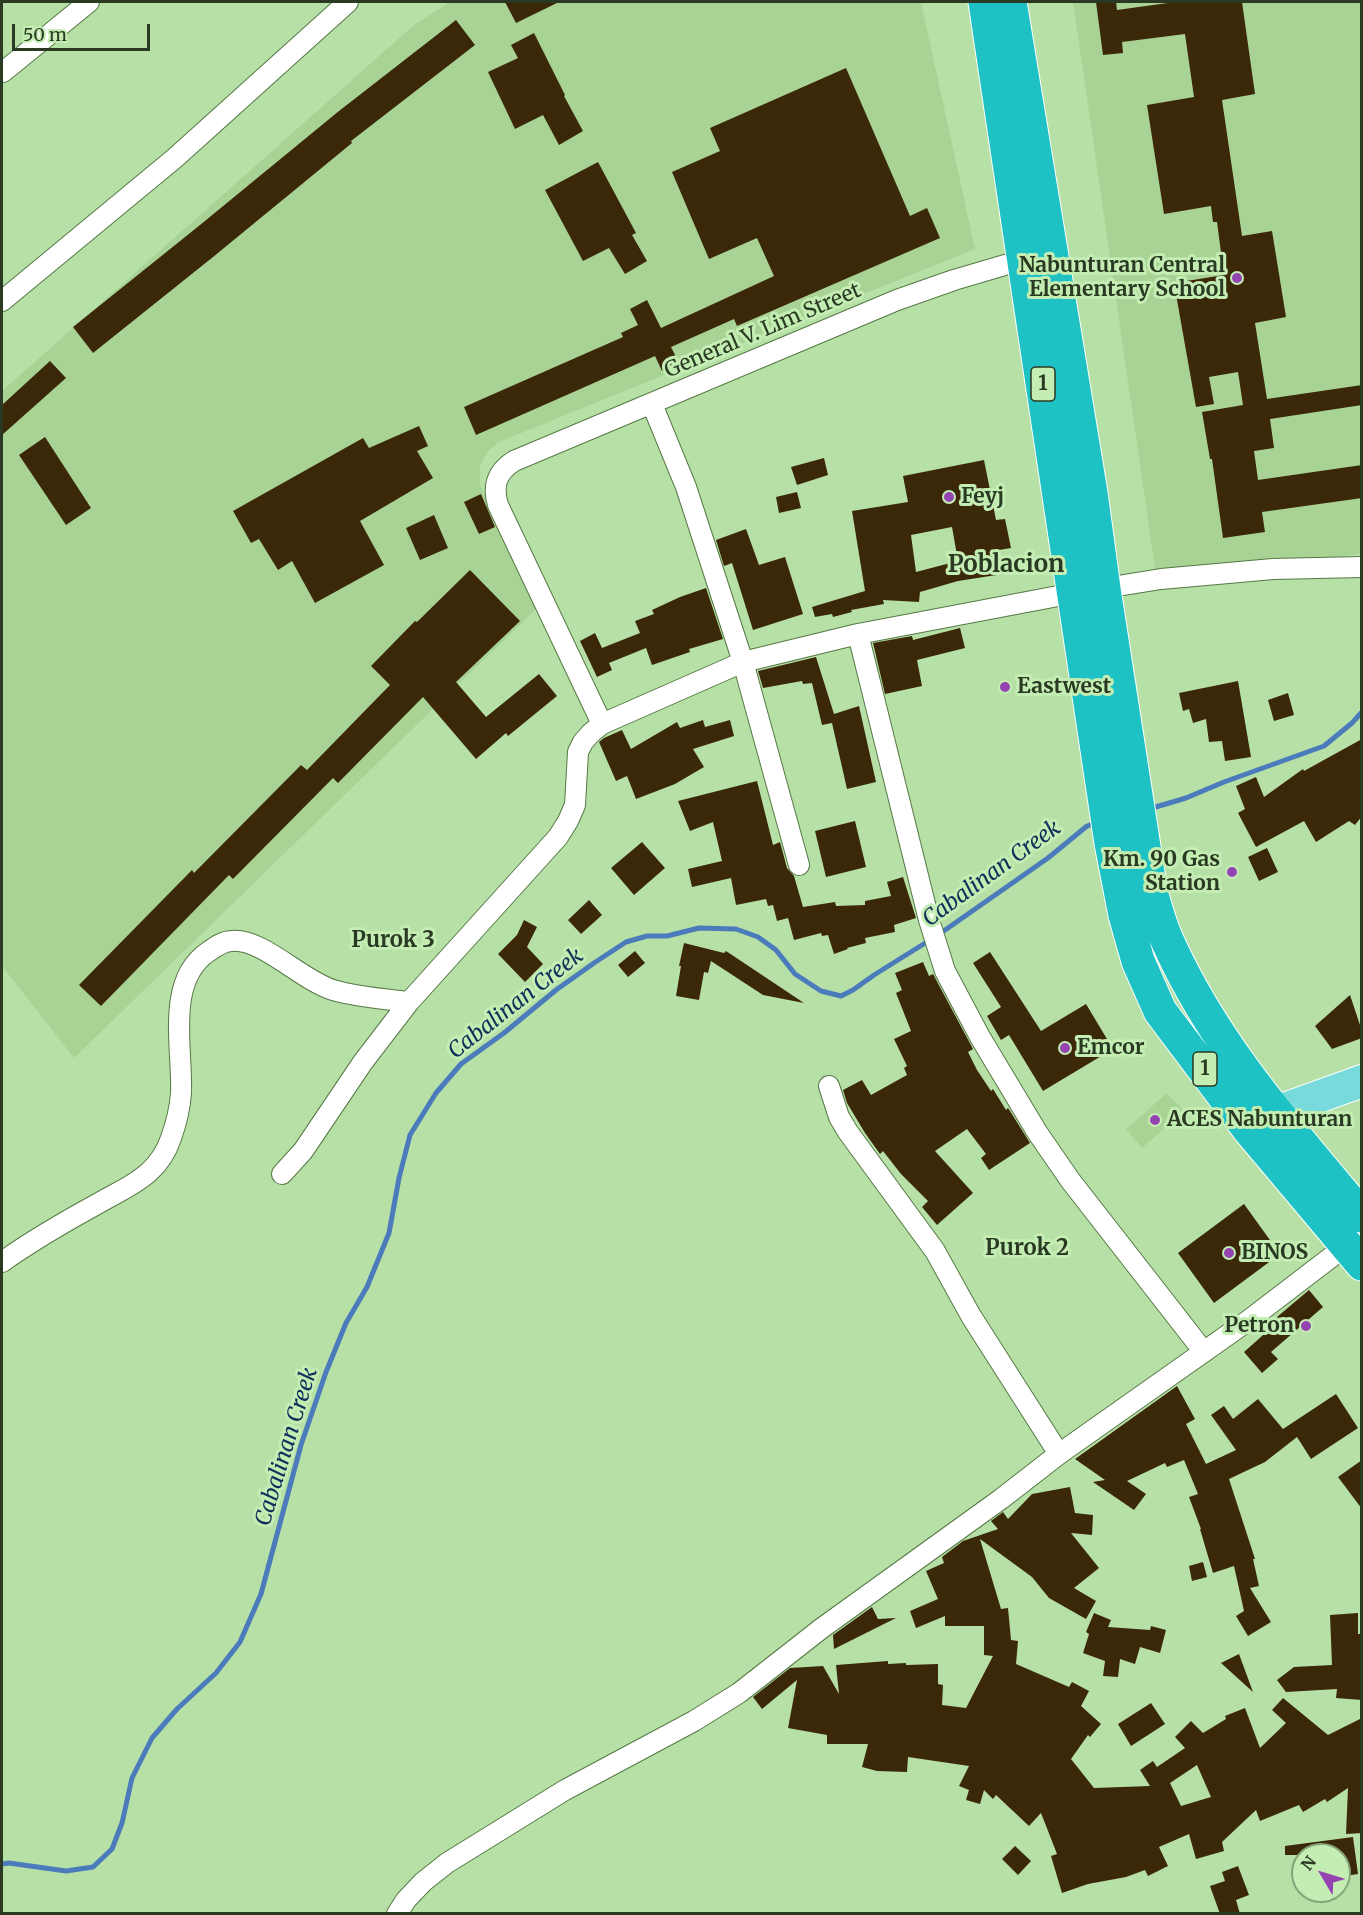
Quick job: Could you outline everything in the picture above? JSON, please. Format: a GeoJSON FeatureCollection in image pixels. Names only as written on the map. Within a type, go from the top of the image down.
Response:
{"type":"FeatureCollection","features":[{"type":"Feature","properties":{"kind":"highway","name":"1"},"geometry":{"type":"LineString","coordinates":[[986,2],[1038,255]]}},
{"type":"Feature","properties":{"kind":"highway","name":"1"},"geometry":{"type":"LineString","coordinates":[[1010,2],[1038,255],[1126,840],[1125,915],[1138,961],[1160,1011],[1263,1122],[1362,1216]]}},
{"type":"Feature","properties":{"kind":"highway","name":"1"},"geometry":{"type":"LineString","coordinates":[[1263,1122],[1354,1254]]}},
{"type":"Feature","properties":{"kind":"main road"},"geometry":{"type":"LineString","coordinates":[[1263,1122],[1362,1081]]}},
{"type":"Feature","properties":{"kind":"street"},"geometry":{"type":"LineString","coordinates":[[3,72],[89,2]]}},
{"type":"Feature","properties":{"kind":"street"},"geometry":{"type":"LineString","coordinates":[[2,301],[175,158],[348,2]]}},
{"type":"Feature","properties":{"kind":"street","name":"General V. Lim Street"},"geometry":{"type":"LineString","coordinates":[[602,724],[498,505],[495,493],[499,473],[514,461],[897,300],[1038,255]]}},
{"type":"Feature","properties":{"kind":"street"},"geometry":{"type":"LineString","coordinates":[[652,404],[686,487],[744,662],[799,866]]}},
{"type":"Feature","properties":{"kind":"street"},"geometry":{"type":"LineString","coordinates":[[282,1174],[303,1151],[363,1062],[409,1002],[558,837],[575,805],[578,753],[583,742],[602,724],[744,662],[858,634],[1161,579],[1310,567],[1362,567]]}},
{"type":"Feature","properties":{"kind":"street"},"geometry":{"type":"LineString","coordinates":[[858,634],[935,944],[956,994],[1037,1132],[1070,1180],[1204,1352]]}},
{"type":"Feature","properties":{"kind":"street"},"geometry":{"type":"LineString","coordinates":[[2,1262],[28,1244],[132,1185],[149,1172],[162,1156],[171,1139],[180,1096],[178,1023],[182,992],[195,964],[204,954],[219,944],[230,940],[252,943],[301,975],[333,990],[409,1002]]}},
{"type":"Feature","properties":{"kind":"street"},"geometry":{"type":"LineString","coordinates":[[829,1086],[839,1117],[848,1132],[935,1251],[970,1316],[1059,1454]]}},
{"type":"Feature","properties":{"kind":"street"},"geometry":{"type":"LineString","coordinates":[[397,1914],[423,1881],[447,1863],[565,1790],[694,1721],[739,1693],[1059,1454],[1204,1352],[1354,1254]]}},
{"type":"Feature","properties":{"kind":"shaded area"},"geometry":{"type":"Polygon","coordinates":[[[450,2],[921,2],[975,249],[499,442],[488,451],[480,466],[480,485],[539,606],[74,1058],[2,966],[2,391],[414,25],[450,2]]]}},
{"type":"Feature","properties":{"kind":"shaded area","name":"Nabunturan Central Elementary School"},"geometry":{"type":"Polygon","coordinates":[[[1073,2],[1361,2],[1361,554],[1156,575],[1073,2]]]}},
{"type":"Feature","properties":{"kind":"shaded area","name":"ACES Nabunturan"},"geometry":{"type":"Polygon","coordinates":[[[1167,1093],[1184,1111],[1142,1148],[1126,1129],[1167,1093]]]}},
{"type":"Feature","properties":{"kind":"building"},"geometry":{"type":"Polygon","coordinates":[[[505,2],[559,2],[516,23],[505,2]]]}},
{"type":"Feature","properties":{"kind":"building"},"geometry":{"type":"Polygon","coordinates":[[[1096,2],[1116,2],[1117,10],[1175,2],[1242,2],[1255,94],[1222,100],[1242,236],[1272,231],[1286,317],[1255,323],[1267,399],[1362,385],[1362,405],[1270,419],[1274,448],[1254,451],[1258,480],[1362,465],[1362,498],[1262,512],[1265,532],[1223,538],[1212,459],[1210,459],[1202,412],[1243,405],[1238,372],[1209,377],[1214,404],[1196,407],[1174,283],[1224,275],[1217,222],[1213,222],[1211,206],[1164,214],[1147,105],[1194,97],[1185,34],[1122,42],[1123,53],[1103,55],[1096,2]]]}},
{"type":"Feature","properties":{"kind":"building"},"geometry":{"type":"Polygon","coordinates":[[[456,20],[475,45],[351,141],[352,143],[93,353],[73,327],[339,111],[456,20]]]}},
{"type":"Feature","properties":{"kind":"building"},"geometry":{"type":"Polygon","coordinates":[[[534,33],[583,131],[559,145],[543,115],[515,129],[488,72],[518,58],[511,45],[534,33]]]}},
{"type":"Feature","properties":{"kind":"building"},"geometry":{"type":"Polygon","coordinates":[[[846,68],[910,216],[927,208],[940,238],[737,326],[734,319],[671,347],[679,363],[662,371],[655,356],[476,435],[464,407],[623,337],[621,333],[638,325],[630,309],[647,300],[661,328],[774,276],[757,238],[709,259],[672,172],[720,151],[710,128],[846,68]]]}},
{"type":"Feature","properties":{"kind":"building"},"geometry":{"type":"Polygon","coordinates":[[[598,162],[636,233],[632,235],[647,261],[625,274],[609,248],[583,261],[545,190],[598,162]]]}},
{"type":"Feature","properties":{"kind":"building"},"geometry":{"type":"Polygon","coordinates":[[[50,361],[66,378],[2,435],[2,405],[50,361]]]}},
{"type":"Feature","properties":{"kind":"building"},"geometry":{"type":"Polygon","coordinates":[[[419,426],[428,446],[417,451],[433,478],[360,521],[384,565],[315,603],[292,561],[278,570],[259,539],[251,543],[233,511],[363,438],[369,448],[419,426]]]}},
{"type":"Feature","properties":{"kind":"building"},"geometry":{"type":"Polygon","coordinates":[[[45,437],[91,508],[66,525],[19,455],[45,437]]]}},
{"type":"Feature","properties":{"kind":"building"},"geometry":{"type":"Polygon","coordinates":[[[824,458],[828,475],[797,485],[791,467],[824,458]]]}},
{"type":"Feature","properties":{"kind":"building"},"geometry":{"type":"Polygon","coordinates":[[[984,460],[996,520],[1005,519],[1011,548],[999,550],[1003,574],[958,581],[920,592],[919,602],[883,600],[884,604],[851,610],[852,612],[833,617],[832,614],[815,617],[812,607],[865,591],[852,511],[908,502],[903,476],[984,460]],[[952,527],[911,535],[916,572],[958,561],[952,527]]]}},
{"type":"Feature","properties":{"kind":"building"},"geometry":{"type":"Polygon","coordinates":[[[797,492],[801,508],[779,513],[776,497],[797,492]]]}},
{"type":"Feature","properties":{"kind":"building"},"geometry":{"type":"Polygon","coordinates":[[[481,494],[495,527],[479,534],[464,502],[481,494]]]}},
{"type":"Feature","properties":{"kind":"building"},"geometry":{"type":"Polygon","coordinates":[[[434,515],[448,548],[420,560],[406,528],[434,515]]]}},
{"type":"Feature","properties":{"kind":"building"},"geometry":{"type":"Polygon","coordinates":[[[746,529],[759,565],[785,557],[803,614],[753,630],[732,563],[724,566],[716,540],[746,529]]]}},
{"type":"Feature","properties":{"kind":"building"},"geometry":{"type":"Polygon","coordinates":[[[470,570],[520,621],[456,682],[486,717],[539,674],[557,696],[508,736],[506,733],[476,759],[423,697],[338,783],[333,778],[233,879],[229,875],[101,1006],[79,985],[192,870],[194,873],[301,765],[307,770],[390,685],[371,666],[470,570]]]}},
{"type":"Feature","properties":{"kind":"building"},"geometry":{"type":"Polygon","coordinates":[[[706,588],[723,639],[689,649],[690,652],[652,665],[646,648],[609,663],[612,670],[597,677],[580,641],[595,633],[602,648],[640,633],[635,621],[654,614],[652,610],[706,588]]]}},
{"type":"Feature","properties":{"kind":"building"},"geometry":{"type":"Polygon","coordinates":[[[960,628],[965,648],[917,660],[922,686],[885,694],[873,643],[912,636],[913,640],[960,628]]]}},
{"type":"Feature","properties":{"kind":"building"},"geometry":{"type":"Polygon","coordinates":[[[816,657],[834,714],[859,706],[876,782],[847,789],[832,723],[822,725],[812,683],[803,684],[802,681],[763,688],[758,671],[816,657]]]}},
{"type":"Feature","properties":{"kind":"building"},"geometry":{"type":"Polygon","coordinates":[[[1238,681],[1251,757],[1225,761],[1222,741],[1209,742],[1206,719],[1193,723],[1189,709],[1183,711],[1179,693],[1238,681]]]}},
{"type":"Feature","properties":{"kind":"building"},"geometry":{"type":"Polygon","coordinates":[[[1288,693],[1294,715],[1274,721],[1268,700],[1288,693]]]}},
{"type":"Feature","properties":{"kind":"building"},"geometry":{"type":"Polygon","coordinates":[[[703,720],[705,727],[730,720],[734,736],[693,749],[704,767],[675,784],[636,799],[627,776],[616,781],[599,742],[622,730],[631,749],[677,722],[680,728],[703,720]]]}},
{"type":"Feature","properties":{"kind":"building"},"geometry":{"type":"Polygon","coordinates":[[[1362,739],[1362,816],[1355,825],[1349,821],[1316,842],[1304,821],[1256,847],[1238,813],[1245,809],[1236,786],[1256,777],[1264,797],[1303,769],[1304,771],[1362,739]]]}},
{"type":"Feature","properties":{"kind":"building"},"geometry":{"type":"Polygon","coordinates":[[[757,781],[773,845],[780,842],[787,868],[794,876],[803,907],[835,902],[836,906],[865,905],[865,901],[891,896],[887,882],[903,877],[916,918],[894,925],[895,932],[865,938],[866,943],[834,954],[828,935],[822,936],[821,933],[794,940],[788,918],[777,921],[773,905],[768,906],[766,899],[736,905],[731,878],[692,887],[688,869],[722,861],[713,822],[690,831],[678,801],[757,781]]]}},
{"type":"Feature","properties":{"kind":"building"},"geometry":{"type":"Polygon","coordinates":[[[855,821],[866,867],[826,877],[815,831],[855,821]]]}},
{"type":"Feature","properties":{"kind":"building"},"geometry":{"type":"Polygon","coordinates":[[[642,842],[665,868],[634,895],[611,868],[642,842]]]}},
{"type":"Feature","properties":{"kind":"building"},"geometry":{"type":"Polygon","coordinates":[[[1267,848],[1278,872],[1259,881],[1248,857],[1267,848]]]}},
{"type":"Feature","properties":{"kind":"building"},"geometry":{"type":"Polygon","coordinates":[[[589,900],[602,915],[581,934],[568,920],[589,900]]]}},
{"type":"Feature","properties":{"kind":"building"},"geometry":{"type":"Polygon","coordinates":[[[524,920],[537,927],[527,947],[543,964],[525,982],[498,954],[517,935],[524,920]]]}},
{"type":"Feature","properties":{"kind":"building"},"geometry":{"type":"Polygon","coordinates":[[[684,943],[724,953],[726,951],[804,1003],[763,995],[711,961],[708,973],[704,972],[699,1000],[676,996],[684,943]]]}},
{"type":"Feature","properties":{"kind":"building"},"geometry":{"type":"Polygon","coordinates":[[[635,951],[645,963],[628,977],[618,965],[635,951]]]}},
{"type":"Feature","properties":{"kind":"building","name":"Emcor"},"geometry":{"type":"Polygon","coordinates":[[[990,952],[1041,1031],[1086,1004],[1113,1049],[1043,1091],[1009,1035],[1001,1040],[987,1016],[1001,1007],[973,963],[990,952]]]}},
{"type":"Feature","properties":{"kind":"building"},"geometry":{"type":"Polygon","coordinates":[[[923,962],[929,976],[933,974],[973,1049],[968,1052],[977,1070],[991,1091],[993,1089],[1006,1110],[1008,1108],[1030,1143],[989,1170],[981,1158],[986,1154],[967,1129],[935,1151],[973,1193],[937,1225],[922,1207],[928,1201],[901,1174],[883,1151],[880,1154],[865,1133],[847,1103],[843,1090],[862,1080],[871,1095],[907,1075],[904,1068],[907,1066],[894,1039],[911,1031],[896,993],[902,990],[895,973],[923,962]]]}},
{"type":"Feature","properties":{"kind":"building"},"geometry":{"type":"Polygon","coordinates":[[[1350,995],[1362,1031],[1362,1038],[1332,1049],[1315,1026],[1350,995]]]}},
{"type":"Feature","properties":{"kind":"building","name":"BINOS"},"geometry":{"type":"Polygon","coordinates":[[[1244,1204],[1280,1254],[1214,1303],[1178,1253],[1244,1204]]]}},
{"type":"Feature","properties":{"kind":"building"},"geometry":{"type":"Polygon","coordinates":[[[1309,1290],[1323,1307],[1271,1352],[1278,1359],[1262,1373],[1244,1352],[1280,1320],[1277,1317],[1309,1290]]]}},
{"type":"Feature","properties":{"kind":"building"},"geometry":{"type":"Polygon","coordinates":[[[1177,1386],[1195,1419],[1186,1424],[1206,1464],[1236,1450],[1211,1415],[1224,1406],[1233,1419],[1258,1399],[1283,1429],[1336,1394],[1358,1428],[1311,1459],[1297,1437],[1265,1462],[1229,1479],[1255,1559],[1253,1559],[1259,1586],[1250,1588],[1271,1622],[1248,1636],[1236,1616],[1244,1611],[1234,1566],[1213,1573],[1201,1529],[1189,1497],[1198,1494],[1184,1460],[1167,1467],[1165,1463],[1127,1481],[1146,1494],[1134,1510],[1093,1482],[1105,1480],[1075,1459],[1177,1386]]]}},
{"type":"Feature","properties":{"kind":"building"},"geometry":{"type":"Polygon","coordinates":[[[1362,1460],[1362,1509],[1338,1477],[1362,1460]]]}},
{"type":"Feature","properties":{"kind":"building"},"geometry":{"type":"Polygon","coordinates":[[[1070,1487],[1075,1513],[1093,1515],[1092,1535],[1071,1533],[1099,1568],[1074,1588],[1096,1601],[1086,1619],[1049,1598],[1032,1577],[980,1539],[1001,1609],[1008,1608],[1011,1640],[1018,1641],[1016,1664],[1069,1687],[1072,1682],[1089,1691],[1081,1706],[1101,1724],[1090,1737],[1088,1735],[1071,1759],[1094,1788],[1150,1786],[1140,1770],[1153,1761],[1157,1767],[1185,1748],[1175,1737],[1191,1721],[1203,1733],[1226,1719],[1225,1716],[1245,1708],[1260,1748],[1286,1723],[1272,1710],[1283,1698],[1328,1735],[1362,1718],[1362,1833],[1346,1834],[1348,1788],[1327,1802],[1325,1799],[1303,1812],[1299,1805],[1260,1821],[1256,1810],[1222,1842],[1224,1851],[1196,1859],[1189,1834],[1159,1847],[1168,1866],[1148,1876],[1145,1870],[1062,1893],[1051,1856],[1057,1854],[1041,1813],[1029,1826],[996,1795],[993,1799],[984,1790],[980,1804],[966,1800],[969,1790],[959,1786],[969,1766],[908,1757],[907,1772],[877,1771],[862,1767],[868,1744],[827,1744],[827,1735],[788,1728],[797,1680],[762,1709],[753,1697],[790,1668],[823,1666],[839,1694],[836,1665],[888,1661],[888,1664],[938,1664],[938,1684],[943,1685],[942,1705],[966,1708],[993,1656],[984,1655],[984,1626],[945,1626],[945,1616],[916,1628],[910,1611],[938,1599],[926,1571],[944,1563],[942,1557],[963,1541],[998,1529],[991,1521],[1003,1512],[1008,1519],[1032,1494],[1070,1487]],[[1197,1765],[1170,1783],[1181,1806],[1211,1797],[1197,1765]]]}},
{"type":"Feature","properties":{"kind":"building"},"geometry":{"type":"Polygon","coordinates":[[[1203,1562],[1207,1577],[1192,1581],[1189,1566],[1203,1562]]]}},
{"type":"Feature","properties":{"kind":"building"},"geometry":{"type":"Polygon","coordinates":[[[872,1607],[878,1619],[896,1618],[834,1649],[833,1635],[872,1607]]]}},
{"type":"Feature","properties":{"kind":"building"},"geometry":{"type":"Polygon","coordinates":[[[1094,1613],[1111,1620],[1108,1627],[1150,1630],[1151,1626],[1166,1630],[1160,1653],[1140,1647],[1135,1664],[1120,1659],[1118,1677],[1103,1676],[1105,1661],[1083,1653],[1089,1634],[1086,1632],[1094,1613]]]}},
{"type":"Feature","properties":{"kind":"building"},"geometry":{"type":"Polygon","coordinates":[[[1358,1613],[1358,1634],[1362,1634],[1362,1700],[1336,1698],[1337,1689],[1286,1692],[1277,1680],[1294,1667],[1332,1665],[1330,1615],[1358,1613]]]}},
{"type":"Feature","properties":{"kind":"building"},"geometry":{"type":"Polygon","coordinates":[[[1239,1654],[1253,1692],[1221,1663],[1239,1654]]]}},
{"type":"Feature","properties":{"kind":"building"},"geometry":{"type":"Polygon","coordinates":[[[1151,1703],[1165,1724],[1131,1746],[1118,1724],[1151,1703]]]}},
{"type":"Feature","properties":{"kind":"building"},"geometry":{"type":"Polygon","coordinates":[[[1353,1837],[1358,1874],[1351,1875],[1351,1843],[1308,1843],[1353,1837]]]}},
{"type":"Feature","properties":{"kind":"building"},"geometry":{"type":"Polygon","coordinates":[[[1291,1845],[1291,1855],[1285,1855],[1285,1846],[1291,1845]]]}},
{"type":"Feature","properties":{"kind":"building"},"geometry":{"type":"Polygon","coordinates":[[[1015,1846],[1031,1861],[1018,1875],[1002,1859],[1015,1846]]]}},
{"type":"Feature","properties":{"kind":"building"},"geometry":{"type":"Polygon","coordinates":[[[1238,1866],[1249,1895],[1236,1900],[1240,1914],[1220,1914],[1210,1886],[1225,1881],[1222,1872],[1238,1866]]]}},
{"type":"Feature","properties":{"kind":"waterway","name":"Cabalinan Creek"},"geometry":{"type":"LineString","coordinates":[[1149,809],[1186,798],[1324,746],[1362,712]]}},
{"type":"Feature","properties":{"kind":"waterway","name":"Cabalinan Creek"},"geometry":{"type":"LineString","coordinates":[[938,935],[1048,858],[1087,826],[1096,823]]}},
{"type":"Feature","properties":{"kind":"waterway","name":"Cabalinan Creek"},"geometry":{"type":"LineString","coordinates":[[2,1864],[66,1871],[93,1867],[112,1849],[122,1823],[132,1778],[152,1738],[177,1709],[216,1673],[240,1642],[261,1594],[301,1445],[326,1372],[346,1323],[367,1287],[389,1233],[410,1135],[436,1093],[461,1064],[594,963],[626,942],[647,936],[667,936],[699,928],[736,929],[758,937],[776,950],[795,974],[821,991],[841,996],[930,940]]}},
{"type":"Feature","properties":{"kind":"place","name":"Nabunturan Central Elementary School"},"geometry":{"type":"Point","coordinates":[1237,278]}},
{"type":"Feature","properties":{"kind":"place","name":"Feyj"},"geometry":{"type":"Point","coordinates":[949,497]}},
{"type":"Feature","properties":{"kind":"place","name":"Eastwest"},"geometry":{"type":"Point","coordinates":[1005,687]}},
{"type":"Feature","properties":{"kind":"place","name":"Km. 90 Gas Station"},"geometry":{"type":"Point","coordinates":[1232,872]}},
{"type":"Feature","properties":{"kind":"place","name":"Emcor"},"geometry":{"type":"Point","coordinates":[1065,1048]}},
{"type":"Feature","properties":{"kind":"place","name":"ACES Nabunturan"},"geometry":{"type":"Point","coordinates":[1155,1120]}},
{"type":"Feature","properties":{"kind":"place","name":"BINOS"},"geometry":{"type":"Point","coordinates":[1229,1253]}},
{"type":"Feature","properties":{"kind":"place","name":"Petron"},"geometry":{"type":"Point","coordinates":[1306,1326]}},
{"type":"Feature","properties":{"kind":"district","name":"Poblacion"},"geometry":{"type":"Point","coordinates":[1006,565]}},
{"type":"Feature","properties":{"kind":"district","name":"Purok 3"},"geometry":{"type":"Point","coordinates":[393,941]}},
{"type":"Feature","properties":{"kind":"district","name":"Purok 2"},"geometry":{"type":"Point","coordinates":[1027,1249]}}]}
